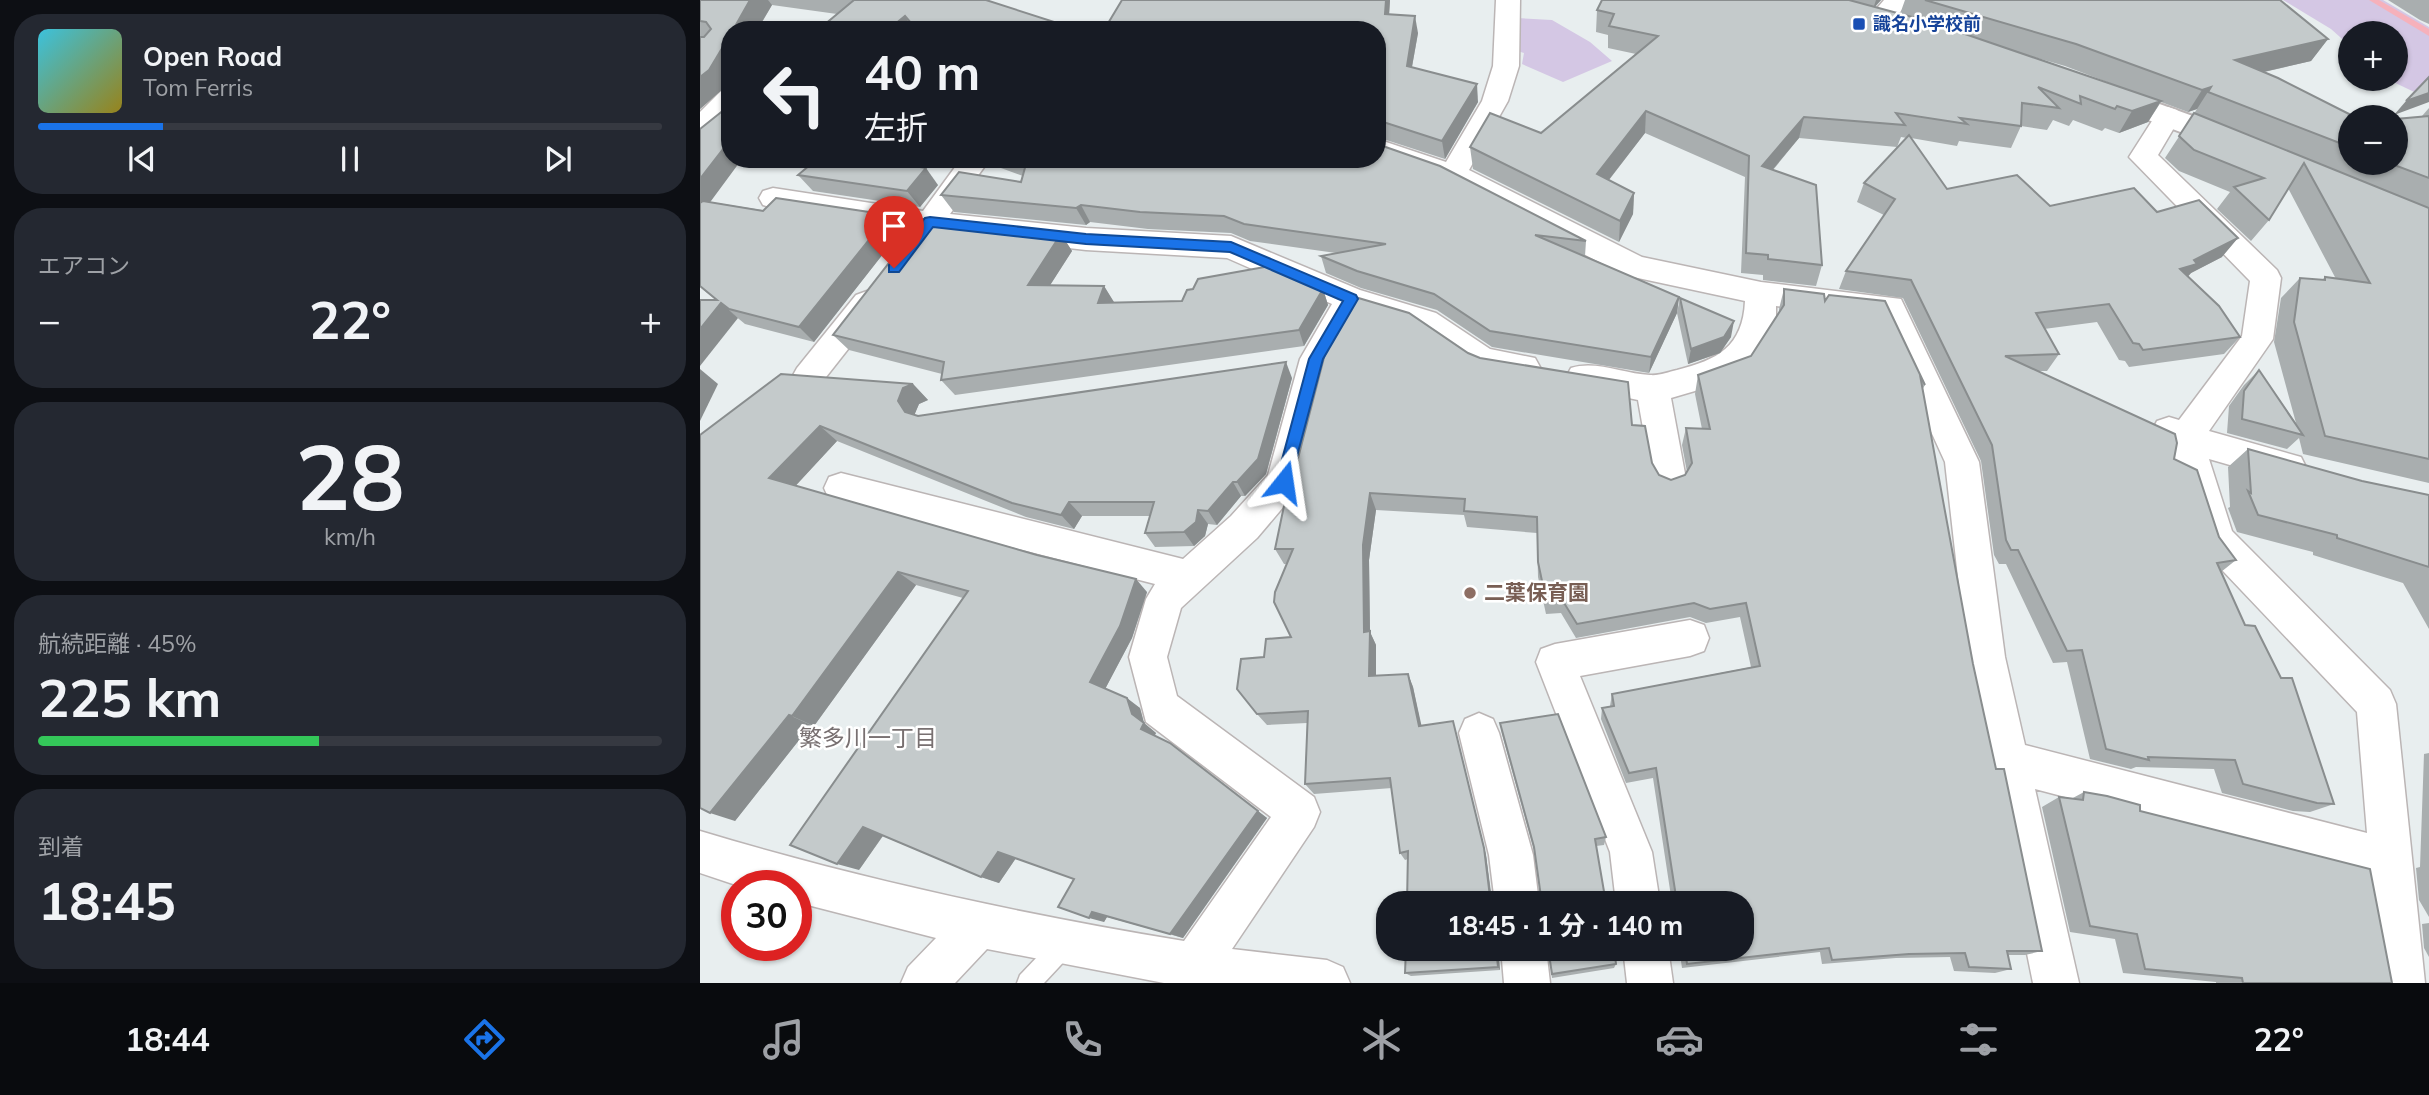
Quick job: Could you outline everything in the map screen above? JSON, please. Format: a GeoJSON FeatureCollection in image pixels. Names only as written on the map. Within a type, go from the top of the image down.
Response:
{"type":"FeatureCollection","features":[{"type":"Feature","properties":{"kind":"street"},"geometry":{"type":"LineString","coordinates":[[1453,174],[1495,101],[1499,89],[1506,66],[1508,0]]}},
{"type":"Feature","properties":{"kind":"street"},"geometry":{"type":"LineString","coordinates":[[2081,85],[2257,151]]}},
{"type":"Feature","properties":{"kind":"street"},"geometry":{"type":"LineString","coordinates":[[700,125],[721,106]]}},
{"type":"Feature","properties":{"kind":"street"},"geometry":{"type":"LineString","coordinates":[[2168,116],[2143,157],[2266,278],[2257,340],[2185,438]]}},
{"type":"Feature","properties":{"kind":"street"},"geometry":{"type":"LineString","coordinates":[[1386,151],[1453,174],[1562,227],[1635,267],[1761,293],[1890,307],[1962,462],[1986,656],[2051,983]]}},
{"type":"Feature","properties":{"kind":"street"},"geometry":{"type":"LineString","coordinates":[[911,247],[969,168]]}},
{"type":"Feature","properties":{"kind":"street"},"geometry":{"type":"LineString","coordinates":[[773,198],[930,222],[1086,239],[1231,247],[1351,299],[1424,321],[1483,361],[1653,389],[1701,377],[1733,364],[1760,323],[1761,293]]}},
{"type":"Feature","properties":{"kind":"street"},"geometry":{"type":"LineString","coordinates":[[808,377],[886,279]]}},
{"type":"Feature","properties":{"kind":"street"},"geometry":{"type":"LineString","coordinates":[[1194,966],[1298,812],[1160,708],[1148,657],[1165,599],[1244,527],[1284,482],[1303,361],[1351,299]]}},
{"type":"Feature","properties":{"kind":"street"},"geometry":{"type":"LineString","coordinates":[[1653,389],[1669,479]]}},
{"type":"Feature","properties":{"kind":"street"},"geometry":{"type":"LineString","coordinates":[[2137,417],[2185,438],[2314,474]]}},
{"type":"Feature","properties":{"kind":"street"},"geometry":{"type":"LineString","coordinates":[[2185,438],[2217,540],[2376,704],[2402,983]]}},
{"type":"Feature","properties":{"kind":"street"},"geometry":{"type":"LineString","coordinates":[[841,488],[1190,577]]}},
{"type":"Feature","properties":{"kind":"street"},"geometry":{"type":"LineString","coordinates":[[1636,891],[1631,852],[1555,662],[1690,638]]}},
{"type":"Feature","properties":{"kind":"street"},"geometry":{"type":"LineString","coordinates":[[1479,733],[1511,855],[1516,891]]}},
{"type":"Feature","properties":{"kind":"street"},"geometry":{"type":"LineString","coordinates":[[2008,761],[2391,861]]}},
{"type":"Feature","properties":{"kind":"street"},"geometry":{"type":"LineString","coordinates":[[700,852],[785,879],[978,926],[1194,966],[1320,983]]}},
{"type":"Feature","properties":{"kind":"street"},"geometry":{"type":"LineString","coordinates":[[924,983],[978,926]]}},
{"type":"Feature","properties":{"kind":"street"},"geometry":{"type":"LineString","coordinates":[[1524,961],[1527,983]]}},
{"type":"Feature","properties":{"kind":"street"},"geometry":{"type":"LineString","coordinates":[[1647,961],[1650,983]]}},
{"type":"Feature","properties":{"kind":"lane"},"geometry":{"type":"LineString","coordinates":[[1028,983],[1065,944]]}},
{"type":"Feature","properties":{"kind":"shaded area"},"geometry":{"type":"Polygon","coordinates":[[[2283,0],[2383,0],[2429,27],[2429,99],[2408,89],[2408,21],[2338,21],[2338,35],[2283,0]]]}},
{"type":"Feature","properties":{"kind":"shaded area"},"geometry":{"type":"Polygon","coordinates":[[[1517,18],[1552,20],[1590,42],[1612,61],[1563,82],[1522,64],[1524,53],[1514,50],[1517,18]]]}},
{"type":"Feature","properties":{"kind":"building"},"geometry":{"type":"Polygon","coordinates":[[[700,0],[750,0],[738,21],[721,21],[721,50],[709,70],[700,77],[700,37],[704,37],[711,29],[706,22],[700,21],[700,0]]]}},
{"type":"Feature","properties":{"kind":"building"},"geometry":{"type":"Polygon","coordinates":[[[854,0],[986,0],[1051,21],[909,21],[905,16],[899,21],[829,21],[854,0]]]}},
{"type":"Feature","properties":{"kind":"building"},"geometry":{"type":"Polygon","coordinates":[[[1122,0],[1386,0],[1385,14],[1415,16],[1407,66],[1477,84],[1442,141],[1386,123],[1386,21],[1109,21],[1122,0]]]}},
{"type":"Feature","properties":{"kind":"building"},"geometry":{"type":"Polygon","coordinates":[[[1602,0],[1849,0],[1927,21],[2161,101],[2132,111],[2117,106],[2115,109],[2080,96],[2081,104],[2038,87],[2059,108],[2022,103],[2021,126],[1960,118],[1967,124],[1896,113],[1905,125],[1804,117],[1762,166],[1816,185],[1822,265],[1768,259],[1768,255],[1746,253],[1749,156],[1646,111],[1597,174],[1634,193],[1620,221],[1470,147],[1490,113],[1541,133],[1658,36],[1609,26],[1614,14],[1597,10],[1602,0]]]}},
{"type":"Feature","properties":{"kind":"building"},"geometry":{"type":"Polygon","coordinates":[[[1925,0],[2280,0],[2328,39],[2235,60],[2338,108],[2338,142],[2208,92],[2211,87],[2202,90],[2076,44],[1925,0]]]}},
{"type":"Feature","properties":{"kind":"building"},"geometry":{"type":"Polygon","coordinates":[[[2429,77],[2429,93],[2406,101],[2429,77]]]}},
{"type":"Feature","properties":{"kind":"building"},"geometry":{"type":"Polygon","coordinates":[[[721,112],[721,152],[700,179],[700,129],[721,112]]]}},
{"type":"Feature","properties":{"kind":"building"},"geometry":{"type":"Polygon","coordinates":[[[2194,113],[2338,171],[2338,175],[2347,175],[2429,208],[2429,459],[2325,436],[2294,322],[2300,278],[2325,280],[2325,277],[2370,283],[2304,163],[2269,220],[2234,187],[2264,178],[2194,150],[2179,136],[2194,113]]]}},
{"type":"Feature","properties":{"kind":"building"},"geometry":{"type":"Polygon","coordinates":[[[2429,116],[2429,178],[2408,170],[2408,118],[2429,116]]]}},
{"type":"Feature","properties":{"kind":"building"},"geometry":{"type":"Polygon","coordinates":[[[1909,135],[1947,189],[2017,175],[2050,206],[2134,188],[2157,212],[2199,200],[2238,238],[2194,260],[2197,264],[2180,269],[2219,306],[2240,337],[2143,350],[2139,344],[2133,343],[2109,304],[2036,313],[2059,354],[2005,356],[2175,434],[2177,443],[2174,459],[2197,470],[2219,537],[2236,560],[2217,563],[2245,625],[2255,626],[2281,678],[2292,678],[2334,804],[2317,803],[2243,784],[2235,760],[2148,757],[2149,760],[2106,749],[2082,650],[2067,651],[2018,550],[2011,550],[2006,540],[1992,445],[1911,280],[1846,271],[1895,199],[1864,183],[1909,135]]]}},
{"type":"Feature","properties":{"kind":"building"},"geometry":{"type":"Polygon","coordinates":[[[1386,147],[1440,166],[1586,241],[1535,235],[1679,297],[1651,357],[1490,331],[1434,294],[1357,271],[1321,256],[1386,244],[1244,224],[1224,216],[1140,212],[1081,205],[1076,208],[941,195],[959,172],[1021,182],[1025,168],[1386,168],[1386,147]]]}},
{"type":"Feature","properties":{"kind":"building"},"geometry":{"type":"Polygon","coordinates":[[[806,168],[926,168],[907,191],[798,175],[806,168]]]}},
{"type":"Feature","properties":{"kind":"building"},"geometry":{"type":"Polygon","coordinates":[[[776,198],[889,215],[799,327],[729,309],[721,303],[700,329],[700,300],[717,300],[700,286],[700,203],[703,201],[763,211],[776,198]]]}},
{"type":"Feature","properties":{"kind":"building"},"geometry":{"type":"Polygon","coordinates":[[[923,219],[1061,234],[1028,285],[1104,286],[1098,303],[1182,301],[1187,290],[1193,289],[1198,279],[1270,266],[1323,289],[1299,330],[941,380],[944,362],[833,335],[923,219]]]}},
{"type":"Feature","properties":{"kind":"building"},"geometry":{"type":"Polygon","coordinates":[[[1784,289],[1824,294],[1825,301],[1829,295],[1885,301],[1925,385],[1920,375],[1973,664],[1996,769],[2004,769],[2042,951],[2007,951],[2011,969],[1969,967],[1965,953],[1832,960],[1829,948],[1754,956],[1754,891],[1675,891],[1656,768],[1629,773],[1602,708],[1614,706],[1612,694],[1760,666],[1746,603],[1710,609],[1694,603],[1577,624],[1561,598],[1546,600],[1538,562],[1537,517],[1464,511],[1465,499],[1370,493],[1363,545],[1364,632],[1370,631],[1369,676],[1408,674],[1419,726],[1453,721],[1484,848],[1489,891],[1407,891],[1408,851],[1400,853],[1390,778],[1305,784],[1308,711],[1257,714],[1237,689],[1241,659],[1264,657],[1266,639],[1291,637],[1274,602],[1275,592],[1293,549],[1275,549],[1289,482],[1286,482],[1296,466],[1328,342],[1355,297],[1409,313],[1468,353],[1480,358],[1628,382],[1632,425],[1645,426],[1652,463],[1659,475],[1671,480],[1685,475],[1692,463],[1686,428],[1710,429],[1698,375],[1751,356],[1784,305],[1784,289]]]}},
{"type":"Feature","properties":{"kind":"building"},"geometry":{"type":"Polygon","coordinates":[[[1680,298],[1734,321],[1724,337],[1691,349],[1680,298]]]}},
{"type":"Feature","properties":{"kind":"building"},"geometry":{"type":"Polygon","coordinates":[[[1286,362],[1258,459],[1208,511],[1198,510],[1196,522],[1184,532],[1145,533],[1154,502],[1069,502],[1061,515],[1012,503],[820,426],[769,478],[1037,555],[1136,579],[1120,626],[1090,682],[1127,698],[1132,714],[1144,723],[1141,729],[1170,743],[1258,811],[1170,934],[1092,912],[1089,918],[1058,907],[1074,879],[998,852],[981,877],[863,827],[837,864],[790,845],[968,591],[898,572],[792,716],[789,715],[710,813],[700,808],[700,435],[781,374],[913,384],[903,388],[898,401],[905,412],[918,416],[1286,362]]]}},
{"type":"Feature","properties":{"kind":"building"},"geometry":{"type":"Polygon","coordinates":[[[2259,370],[2303,435],[2242,419],[2244,391],[2259,370]]]}},
{"type":"Feature","properties":{"kind":"building"},"geometry":{"type":"Polygon","coordinates":[[[2248,449],[2362,481],[2429,495],[2429,567],[2337,538],[2337,535],[2258,515],[2248,491],[2251,493],[2248,449]]]}},
{"type":"Feature","properties":{"kind":"building"},"geometry":{"type":"Polygon","coordinates":[[[1558,714],[1606,837],[1595,839],[1604,891],[1540,891],[1534,847],[1500,723],[1558,714]]]}},
{"type":"Feature","properties":{"kind":"building"},"geometry":{"type":"Polygon","coordinates":[[[2084,792],[2140,805],[2140,811],[2370,869],[2392,983],[2243,983],[2242,978],[2145,969],[2137,934],[2090,926],[2059,797],[2083,800],[2084,792]]]}},
{"type":"Feature","properties":{"kind":"building"},"geometry":{"type":"Polygon","coordinates":[[[1405,961],[1497,961],[1498,967],[1405,973],[1405,961]]]}},
{"type":"Feature","properties":{"kind":"building"},"geometry":{"type":"Polygon","coordinates":[[[1550,961],[1616,961],[1616,964],[1552,974],[1550,961]]]}},
{"type":"Feature","properties":{"kind":"building"},"geometry":{"type":"Polygon","coordinates":[[[1687,961],[1714,961],[1687,964],[1687,961]]]}},
{"type":"Feature","properties":{"kind":"waterway"},"geometry":{"type":"LineString","coordinates":[[2373,0],[2429,33]]}},
{"type":"Feature","properties":{"kind":"place","name":"識名小学校前"},"geometry":{"type":"Point","coordinates":[1859,24]}},
{"type":"Feature","properties":{"kind":"place","name":"二葉保育園"},"geometry":{"type":"Point","coordinates":[1470,593]}},
{"type":"Feature","properties":{"kind":"district","name":"繁多川一丁目"},"geometry":{"type":"Point","coordinates":[868,738]}},
{"type":"Feature","properties":{"kind":"route"},"geometry":{"type":"LineString","coordinates":[[894,268],[930,222],[1086,239],[1231,247],[1351,299],[1316,359],[1284,482]]}}]}
